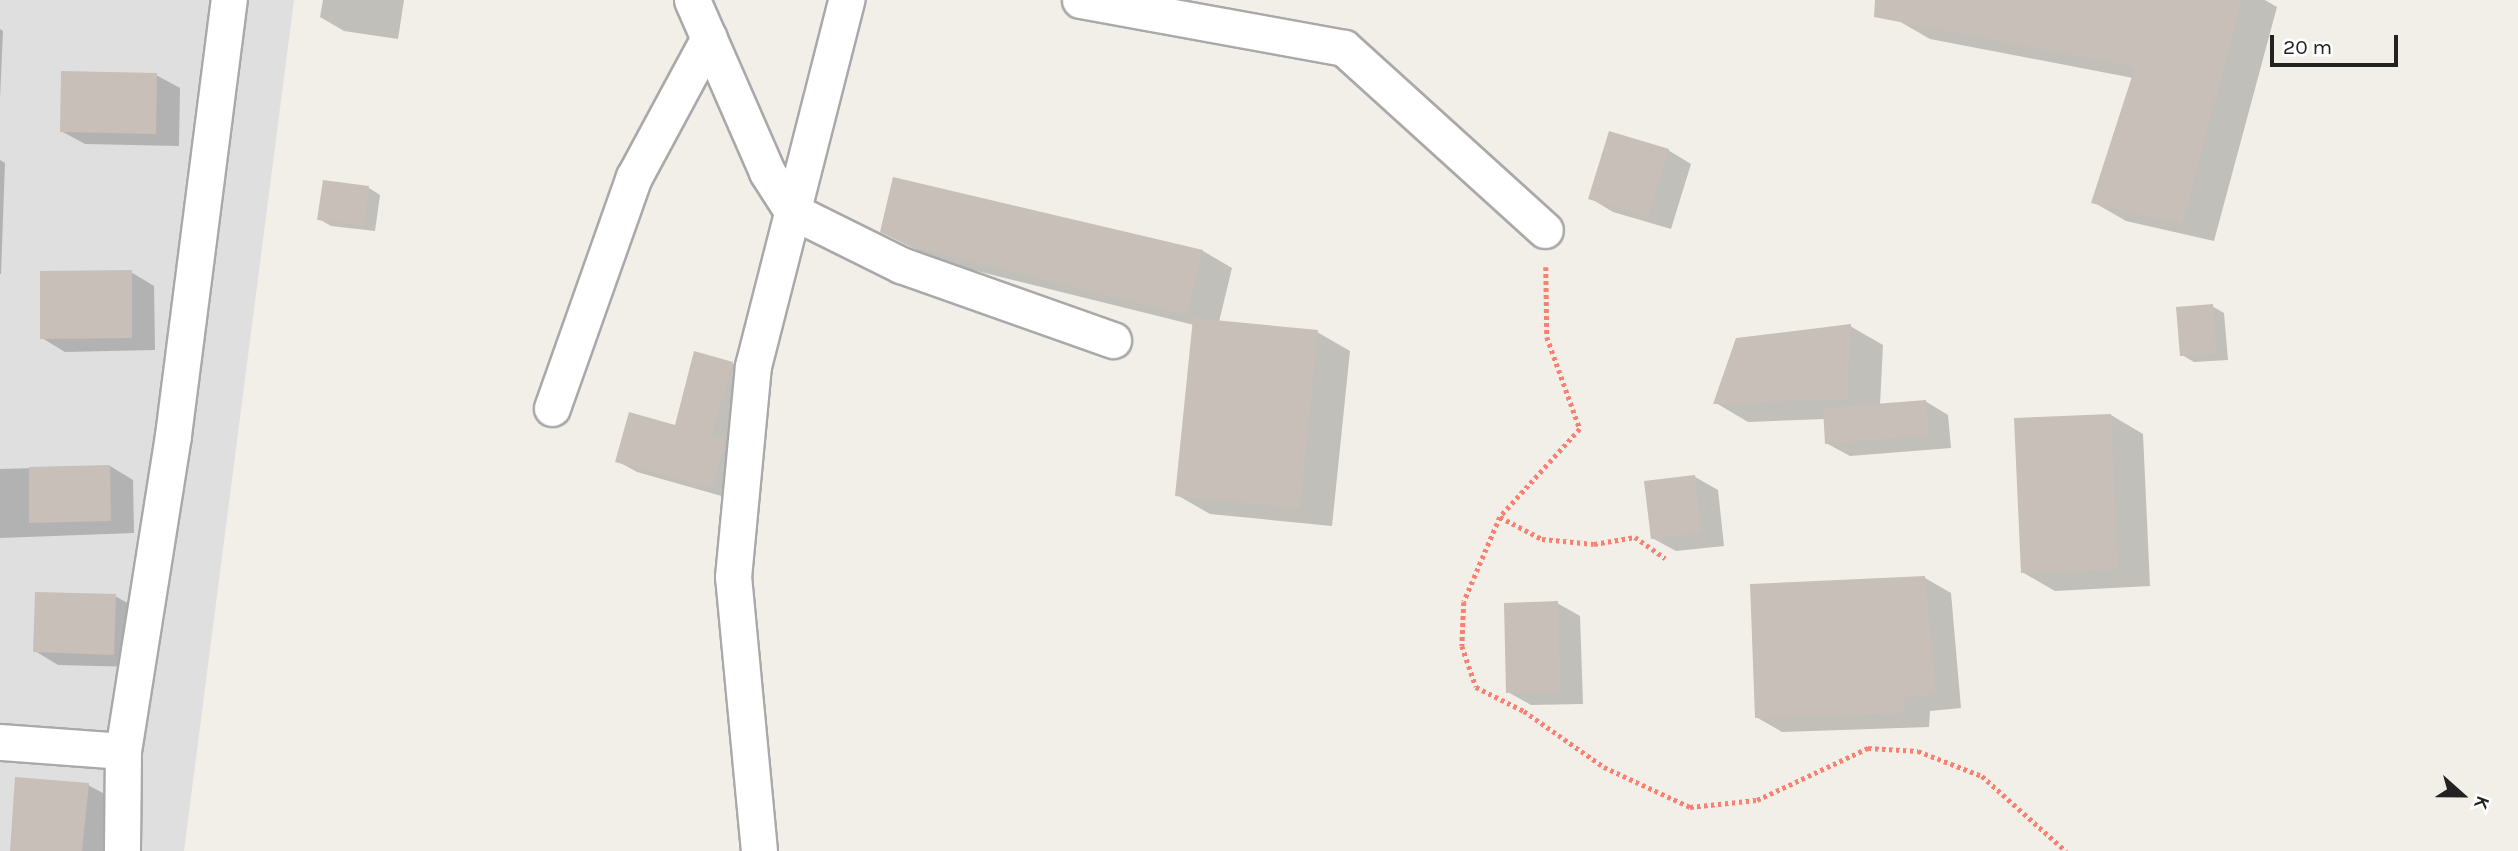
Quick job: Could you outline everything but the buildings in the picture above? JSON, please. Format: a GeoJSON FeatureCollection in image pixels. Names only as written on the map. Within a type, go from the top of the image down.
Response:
{"type":"FeatureCollection","features":[{"type":"Feature","properties":{"kind":"street"},"geometry":{"type":"LineString","coordinates":[[122,851],[123,751],[173,435],[229,0]]}},
{"type":"Feature","properties":{"kind":"street"},"geometry":{"type":"LineString","coordinates":[[692,0],[767,172],[792,211],[901,265],[1113,340]]}},
{"type":"Feature","properties":{"kind":"street"},"geometry":{"type":"LineString","coordinates":[[759,851],[733,577],[753,366],[846,0]]}},
{"type":"Feature","properties":{"kind":"street"},"geometry":{"type":"LineString","coordinates":[[1080,0],[1344,48],[1545,230]]}},
{"type":"Feature","properties":{"kind":"street"},"geometry":{"type":"LineString","coordinates":[[552,408],[634,177],[709,38]]}},
{"type":"Feature","properties":{"kind":"street"},"geometry":{"type":"LineString","coordinates":[[0,742],[123,751]]}},
{"type":"Feature","properties":{"kind":"path"},"geometry":{"type":"LineString","coordinates":[[1545,230],[1547,337],[1580,429],[1500,517],[1464,602],[1462,646],[1476,687],[1524,711],[1604,767],[1690,807],[1756,800],[1868,747],[1918,751],[1982,776],[2066,851]]}},
{"type":"Feature","properties":{"kind":"path"},"geometry":{"type":"LineString","coordinates":[[1500,517],[1542,539],[1594,544],[1635,537],[1665,558]]}},
{"type":"Feature","properties":{"kind":"shaded area"},"geometry":{"type":"Polygon","coordinates":[[[0,0],[294,0],[184,851],[0,851],[0,0]]]}}]}
